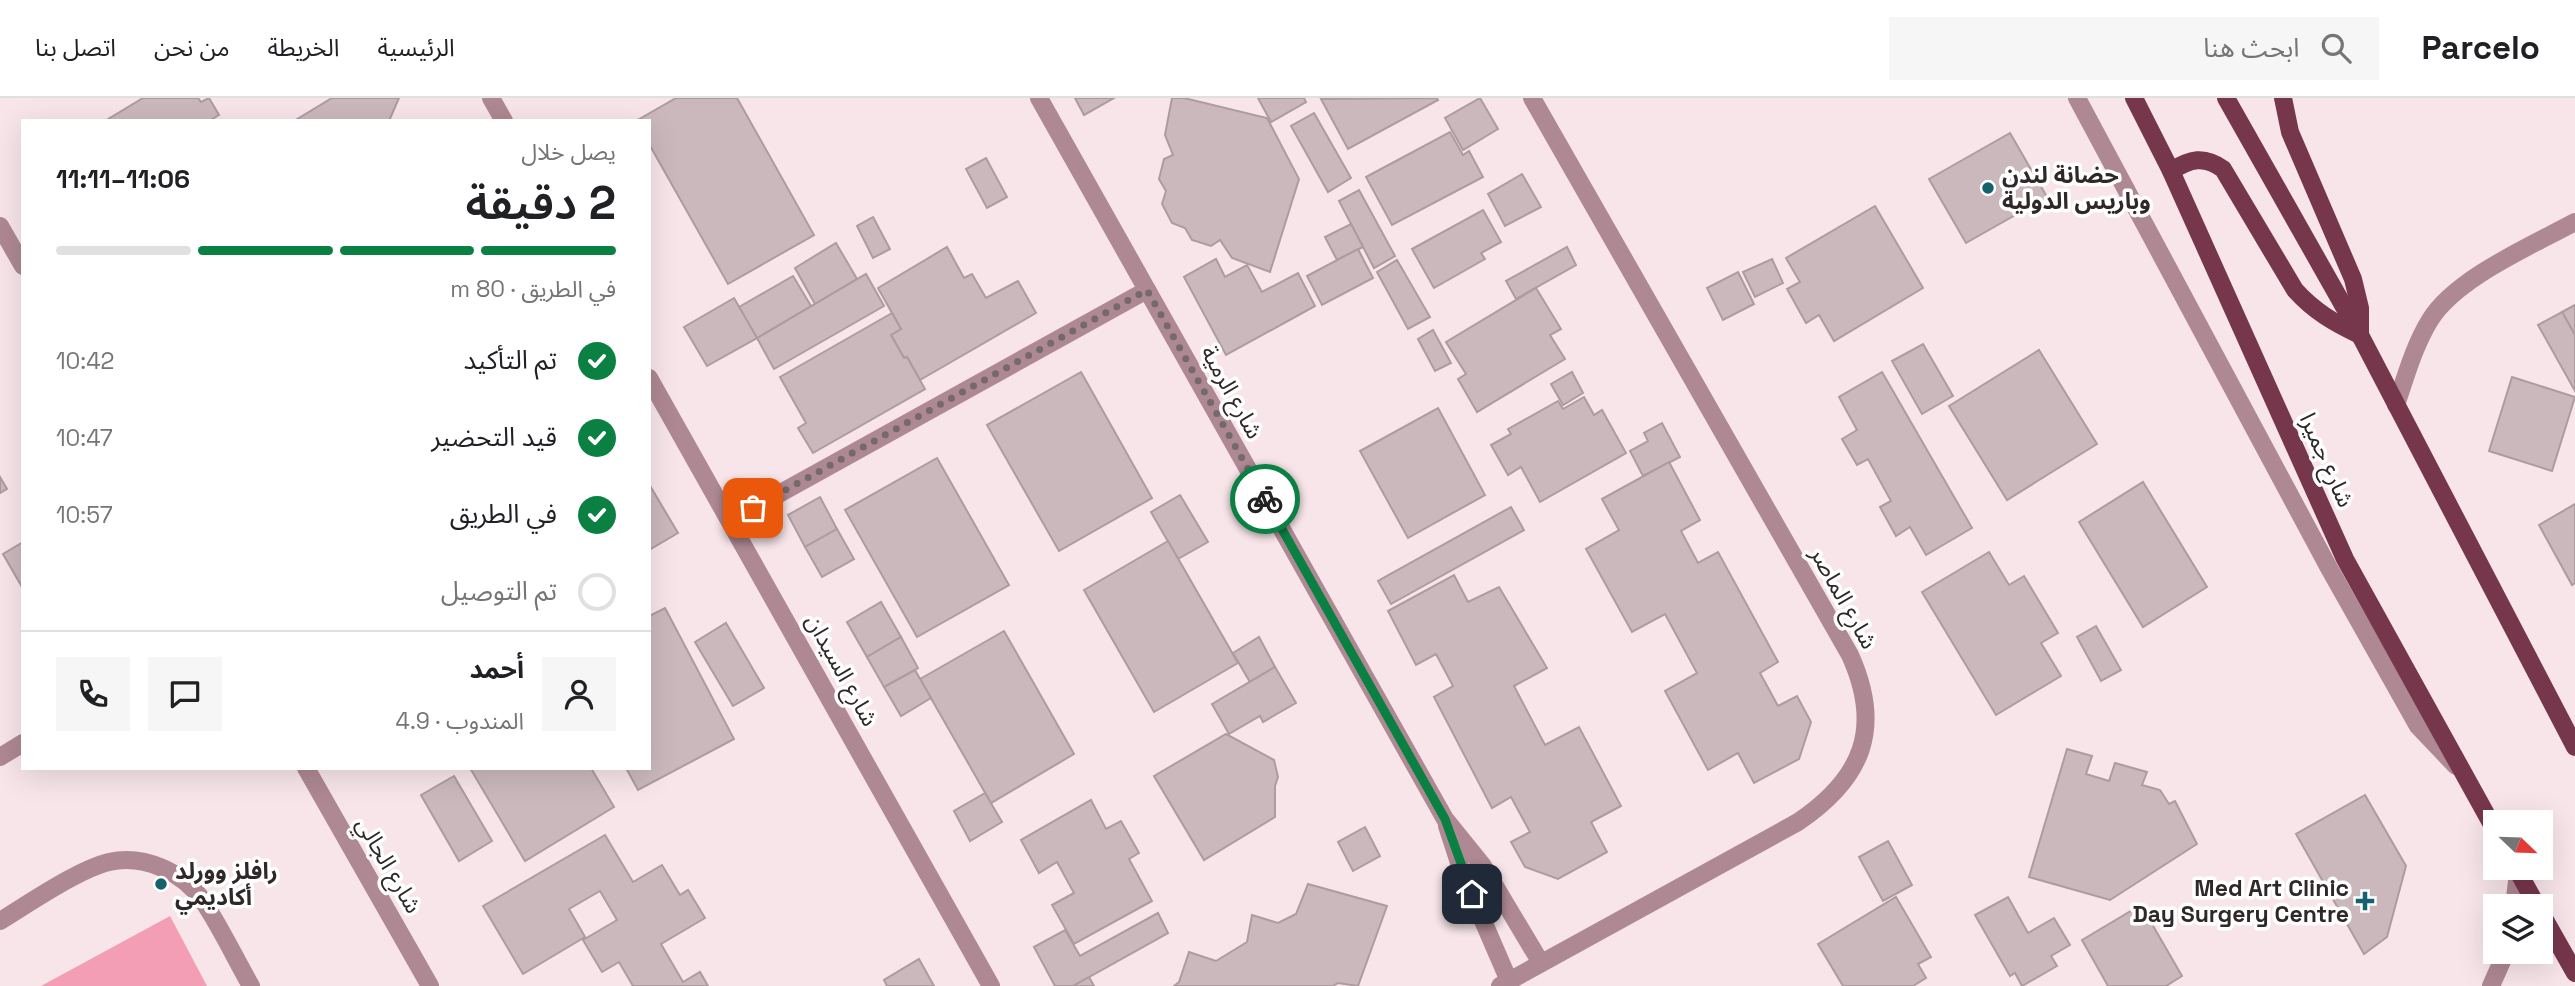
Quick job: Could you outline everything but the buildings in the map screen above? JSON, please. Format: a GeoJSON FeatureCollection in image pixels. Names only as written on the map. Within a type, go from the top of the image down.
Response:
{"type":"FeatureCollection","features":[{"type":"Feature","properties":{"kind":"main road","name":"شارع جميرا"},"geometry":{"type":"LineString","coordinates":[[2134,98],[2171,171],[2345,559],[2483,810]]}},
{"type":"Feature","properties":{"kind":"main road"},"geometry":{"type":"LineString","coordinates":[[2226,98],[2360,335],[2575,747]]}},
{"type":"Feature","properties":{"kind":"main road"},"geometry":{"type":"LineString","coordinates":[[2283,98],[2290,132],[2353,279],[2360,308],[2360,335]]}},
{"type":"Feature","properties":{"kind":"main road"},"geometry":{"type":"LineString","coordinates":[[2171,171],[2196,159],[2207,159],[2223,169],[2295,290],[2308,305],[2322,315],[2360,335]]}},
{"type":"Feature","properties":{"kind":"main road"},"geometry":{"type":"LineString","coordinates":[[2553,934],[2575,973]]}},
{"type":"Feature","properties":{"kind":"street"},"geometry":{"type":"LineString","coordinates":[[491,98],[503,119]]}},
{"type":"Feature","properties":{"kind":"street","name":"شارع الرمية"},"geometry":{"type":"LineString","coordinates":[[1039,98],[1445,819],[1483,866],[1541,964]]}},
{"type":"Feature","properties":{"kind":"street","name":"شارع الماصر"},"geometry":{"type":"LineString","coordinates":[[1505,983],[1816,810],[1832,795],[1857,761],[1865,735],[1866,707],[1861,680],[1850,655],[1532,98]]}},
{"type":"Feature","properties":{"kind":"street"},"geometry":{"type":"LineString","coordinates":[[2077,98],[2329,568],[2418,726],[2463,774]]}},
{"type":"Feature","properties":{"kind":"street"},"geometry":{"type":"LineString","coordinates":[[2396,405],[2421,338],[2441,305],[2471,279],[2575,222]]}},
{"type":"Feature","properties":{"kind":"street"},"geometry":{"type":"LineString","coordinates":[[0,226],[21,263]]}},
{"type":"Feature","properties":{"kind":"street"},"geometry":{"type":"LineString","coordinates":[[730,521],[1147,290]]}},
{"type":"Feature","properties":{"kind":"street","name":"شارع السيدان"},"geometry":{"type":"LineString","coordinates":[[651,382],[991,986]]}},
{"type":"Feature","properties":{"kind":"street"},"geometry":{"type":"LineString","coordinates":[[0,757],[21,744]]}},
{"type":"Feature","properties":{"kind":"street","name":"شارع الجالي"},"geometry":{"type":"LineString","coordinates":[[307,770],[430,986]]}},
{"type":"Feature","properties":{"kind":"street","name":"شارع الرمية"},"geometry":{"type":"LineString","coordinates":[[1445,819],[1462,872],[1505,983]]}},
{"type":"Feature","properties":{"kind":"street"},"geometry":{"type":"LineString","coordinates":[[0,921],[91,868],[127,860],[145,862],[162,867],[192,887],[203,901],[251,986]]}},
{"type":"Feature","properties":{"kind":"street"},"geometry":{"type":"LineString","coordinates":[[2491,986],[2501,964]]}},
{"type":"Feature","properties":{"kind":"shaded area"},"geometry":{"type":"Polygon","coordinates":[[[170,916],[207,986],[41,986],[170,916]]]}},
{"type":"Feature","properties":{"kind":"way so far"},"geometry":{"type":"LineString","coordinates":[[753,508],[1147,290],[1265,499]]}},
{"type":"Feature","properties":{"kind":"place","name":"حضانة لندن وباريس الدولية"},"geometry":{"type":"Point","coordinates":[1988,188]}},
{"type":"Feature","properties":{"kind":"place","name":"رافلز وورلد أكاديمي"},"geometry":{"type":"Point","coordinates":[161,884]}},
{"type":"Feature","properties":{"kind":"place","name":"Med Art Clinic Day Surgery Centre"},"geometry":{"type":"Point","coordinates":[2365,901]}},
{"type":"Feature","properties":{"kind":"route"},"geometry":{"type":"LineString","coordinates":[[1265,499],[1445,819],[1472,894]]}}]}
